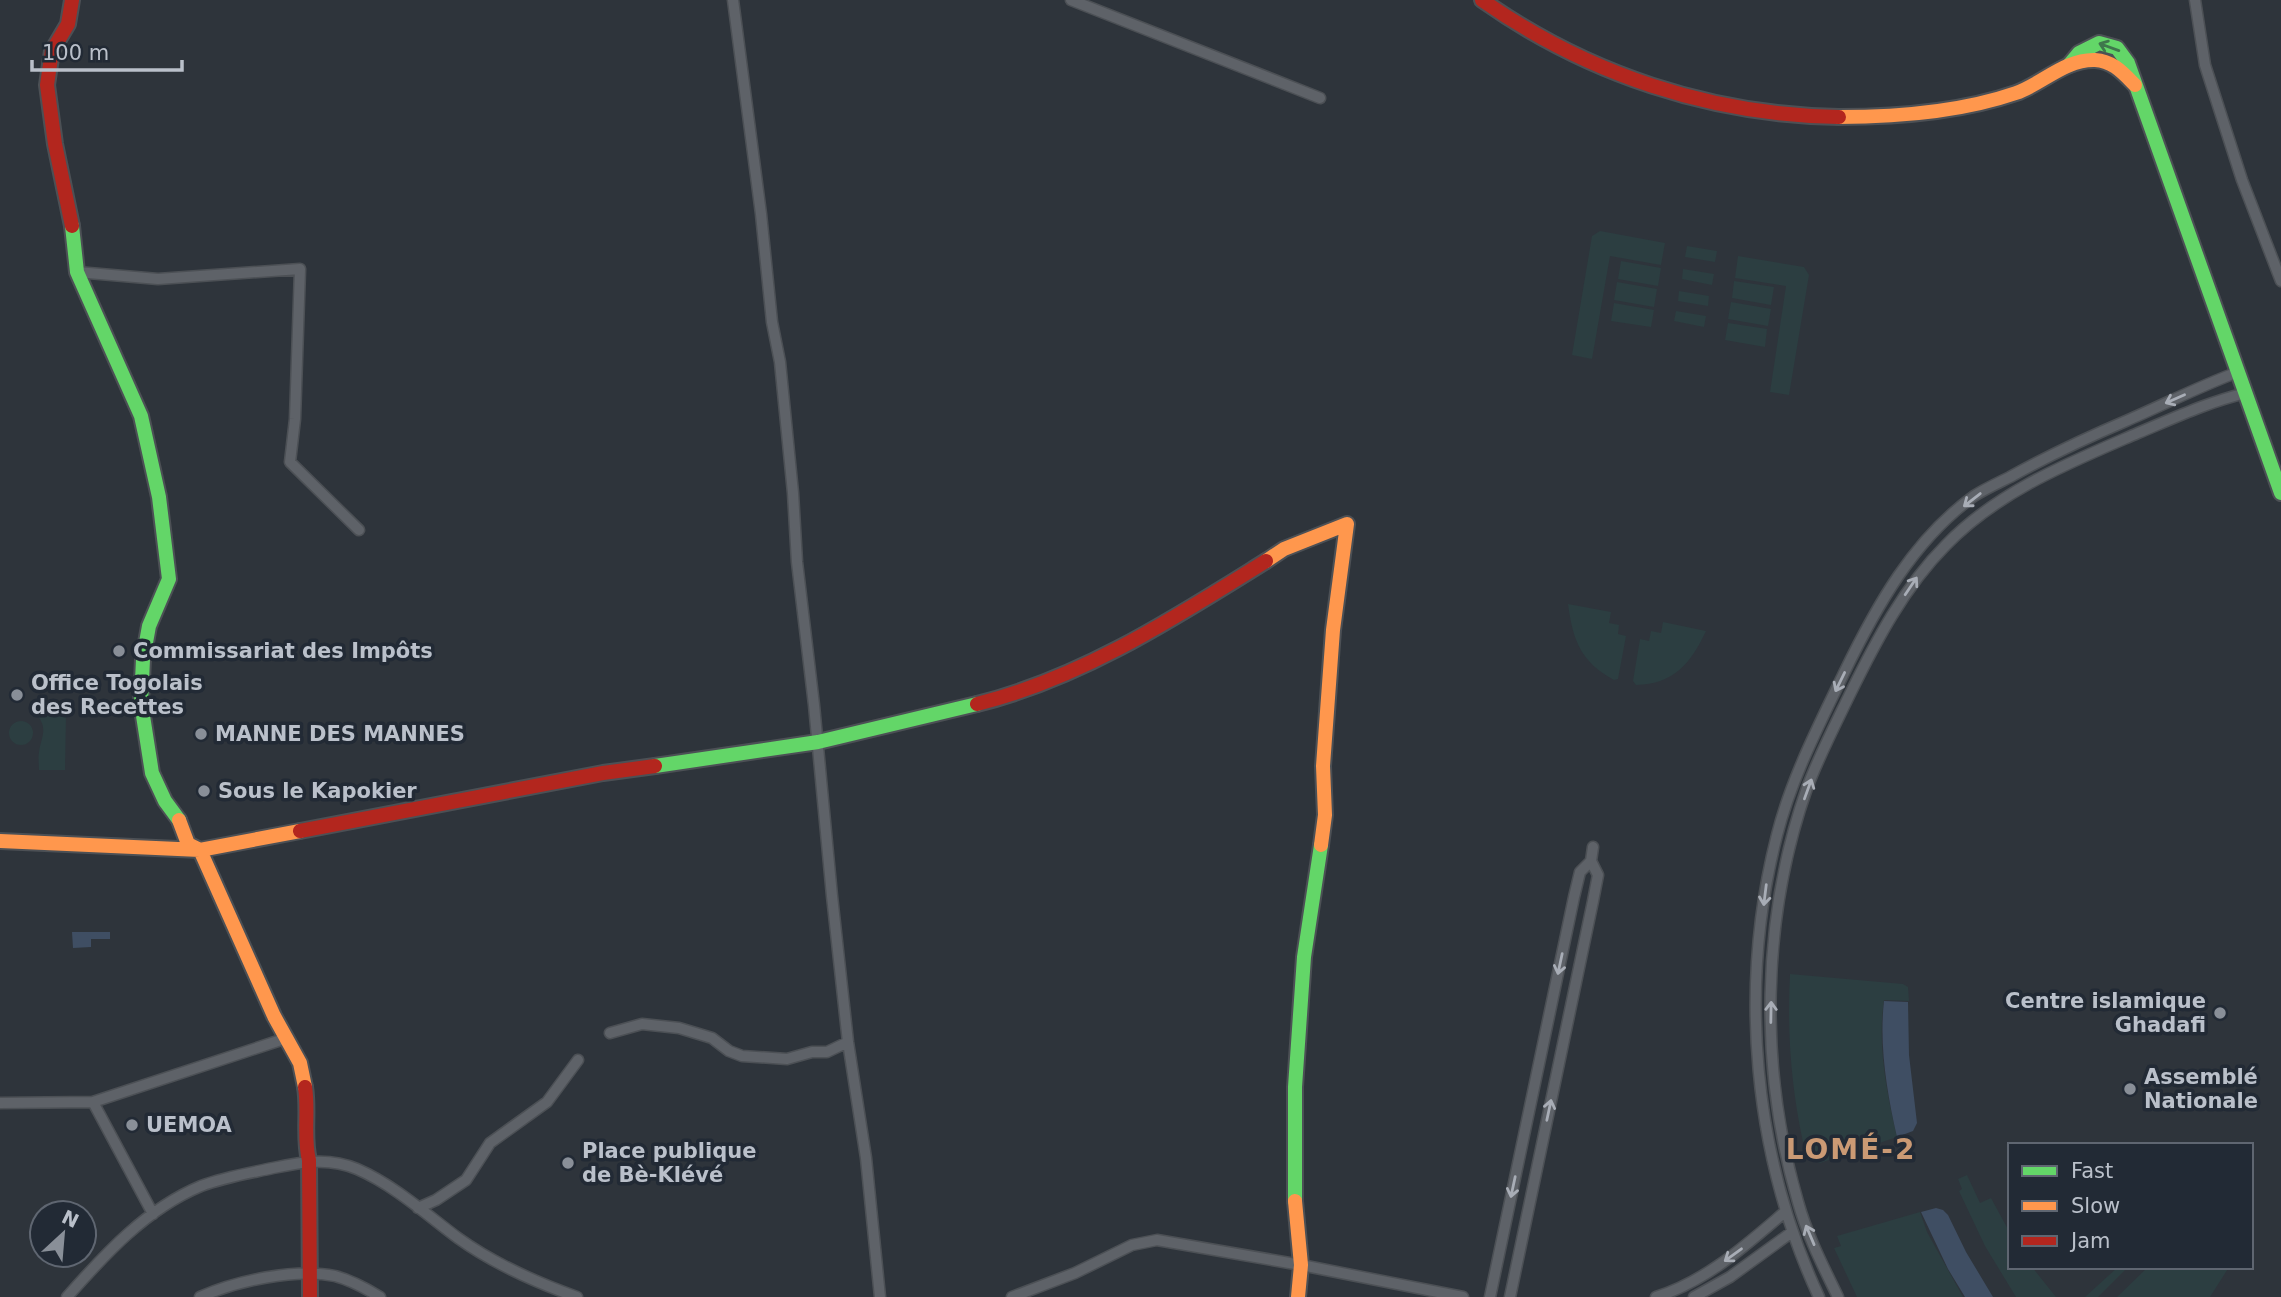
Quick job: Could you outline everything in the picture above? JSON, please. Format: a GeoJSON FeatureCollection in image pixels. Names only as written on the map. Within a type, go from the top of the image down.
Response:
{"type":"FeatureCollection","features":[{"type":"Feature","properties":{"kind":"street"},"geometry":{"type":"LineString","coordinates":[[72,0],[68,24],[52,51],[47,85],[78,272],[141,416],[159,497],[169,579],[149,626],[143,659],[141,703],[152,773],[165,801],[181,823],[188,844],[200,850],[268,1005],[300,1062],[306,1094],[308,1130],[306,1149],[309,1160],[310,1297]]}},
{"type":"Feature","properties":{"kind":"street"},"geometry":{"type":"LineString","coordinates":[[733,0],[772,322],[781,373],[797,562],[848,1042],[866,1158],[880,1297]]}},
{"type":"Feature","properties":{"kind":"street"},"geometry":{"type":"LineString","coordinates":[[1071,0],[1320,98]]}},
{"type":"Feature","properties":{"kind":"street"},"geometry":{"type":"LineString","coordinates":[[1482,0],[1554,46],[1605,69],[1714,103],[1756,110],[1835,117],[1960,107],[2020,91],[2069,65],[2089,46],[2099,43],[2110,45],[2124,55],[2281,493]]}},
{"type":"Feature","properties":{"kind":"street"},"geometry":{"type":"LineString","coordinates":[[2194,0],[2205,65],[2242,180],[2281,281]]}},
{"type":"Feature","properties":{"kind":"street"},"geometry":{"type":"LineString","coordinates":[[78,272],[158,279],[300,269],[295,419],[290,462],[359,530]]}},
{"type":"Feature","properties":{"kind":"street"},"geometry":{"type":"LineString","coordinates":[[1819,1297],[1792,1232],[1769,1145],[1756,1040],[1759,954],[1766,886],[1777,833],[1808,748],[1868,624],[1906,565],[1933,534],[1975,496],[2071,444],[2238,372]]}},
{"type":"Feature","properties":{"kind":"street"},"geometry":{"type":"LineString","coordinates":[[1838,1297],[1806,1226],[1792,1178],[1775,1094],[1771,1029],[1779,902],[1796,826],[1821,755],[1864,665],[1902,599],[1918,575],[1965,527],[2025,486],[2079,458],[2192,409],[2246,393]]}},
{"type":"Feature","properties":{"kind":"street"},"geometry":{"type":"LineString","coordinates":[[0,841],[200,850],[603,773],[817,742],[1013,695],[1087,663],[1174,618],[1284,549],[1347,524],[1331,657],[1323,766],[1325,815],[1304,957],[1295,1087],[1294,1188],[1301,1265],[1298,1297]]}},
{"type":"Feature","properties":{"kind":"street"},"geometry":{"type":"LineString","coordinates":[[1490,1297],[1574,897],[1580,872],[1591,861],[1594,847]]}},
{"type":"Feature","properties":{"kind":"street"},"geometry":{"type":"LineString","coordinates":[[1510,1297],[1596,888],[1598,875],[1591,861]]}},
{"type":"Feature","properties":{"kind":"street"},"geometry":{"type":"LineString","coordinates":[[610,1033],[642,1024],[679,1028],[712,1038],[741,1056],[787,1059],[812,1052],[827,1052],[848,1042]]}},
{"type":"Feature","properties":{"kind":"street"},"geometry":{"type":"LineString","coordinates":[[0,1103],[93,1102],[287,1038]]}},
{"type":"Feature","properties":{"kind":"street"},"geometry":{"type":"LineString","coordinates":[[418,1208],[466,1181],[489,1143],[547,1102],[578,1060]]}},
{"type":"Feature","properties":{"kind":"street"},"geometry":{"type":"LineString","coordinates":[[93,1102],[153,1214]]}},
{"type":"Feature","properties":{"kind":"street"},"geometry":{"type":"LineString","coordinates":[[67,1297],[127,1234],[153,1214],[202,1186],[309,1160],[334,1162],[356,1168],[497,1263],[577,1297]]}},
{"type":"Feature","properties":{"kind":"street"},"geometry":{"type":"LineString","coordinates":[[1656,1297],[1701,1278],[1786,1212]]}},
{"type":"Feature","properties":{"kind":"street"},"geometry":{"type":"LineString","coordinates":[[1693,1297],[1730,1277],[1792,1232]]}},
{"type":"Feature","properties":{"kind":"street"},"geometry":{"type":"LineString","coordinates":[[1012,1297],[1074,1273],[1132,1245],[1157,1240],[1463,1297]]}},
{"type":"Feature","properties":{"kind":"street"},"geometry":{"type":"LineString","coordinates":[[200,1297],[248,1281],[310,1274],[335,1277],[380,1297]]}},
{"type":"Feature","properties":{"kind":"shaded area"},"geometry":{"type":"Polygon","coordinates":[[[1600,231],[1665,243],[1661,265],[1610,256],[1592,359],[1572,355],[1592,236],[1600,231]]]}},
{"type":"Feature","properties":{"kind":"shaded area"},"geometry":{"type":"Polygon","coordinates":[[[1687,246],[1717,251],[1715,262],[1685,257],[1687,246]]]}},
{"type":"Feature","properties":{"kind":"shaded area"},"geometry":{"type":"Polygon","coordinates":[[[1738,256],[1804,267],[1809,275],[1789,395],[1770,392],[1786,286],[1735,278],[1738,256]]]}},
{"type":"Feature","properties":{"kind":"shaded area"},"geometry":{"type":"Polygon","coordinates":[[[1621,261],[1661,268],[1658,286],[1618,279],[1621,261]]]}},
{"type":"Feature","properties":{"kind":"shaded area"},"geometry":{"type":"Polygon","coordinates":[[[1683,269],[1714,274],[1712,285],[1682,279],[1683,269]]]}},
{"type":"Feature","properties":{"kind":"shaded area"},"geometry":{"type":"Polygon","coordinates":[[[1734,281],[1774,287],[1771,305],[1732,298],[1734,281]]]}},
{"type":"Feature","properties":{"kind":"shaded area"},"geometry":{"type":"Polygon","coordinates":[[[1617,282],[1657,289],[1654,307],[1614,300],[1617,282]]]}},
{"type":"Feature","properties":{"kind":"shaded area"},"geometry":{"type":"Polygon","coordinates":[[[1679,291],[1709,296],[1708,306],[1678,301],[1679,291]]]}},
{"type":"Feature","properties":{"kind":"shaded area"},"geometry":{"type":"Polygon","coordinates":[[[1731,302],[1771,309],[1768,326],[1728,319],[1731,302]]]}},
{"type":"Feature","properties":{"kind":"shaded area"},"geometry":{"type":"Polygon","coordinates":[[[1614,303],[1654,310],[1651,327],[1611,321],[1614,303]]]}},
{"type":"Feature","properties":{"kind":"shaded area"},"geometry":{"type":"Polygon","coordinates":[[[1676,311],[1706,316],[1704,327],[1674,321],[1676,311]]]}},
{"type":"Feature","properties":{"kind":"shaded area"},"geometry":{"type":"Polygon","coordinates":[[[1728,323],[1767,329],[1765,347],[1725,340],[1728,323]]]}},
{"type":"Feature","properties":{"kind":"shaded area"},"geometry":{"type":"Polygon","coordinates":[[[1568,604],[1611,612],[1609,623],[1619,625],[1618,634],[1626,636],[1618,679],[1614,680],[1594,666],[1580,649],[1568,604]]]}},
{"type":"Feature","properties":{"kind":"shaded area"},"geometry":{"type":"Polygon","coordinates":[[[1663,622],[1706,631],[1694,653],[1680,670],[1661,681],[1636,685],[1633,681],[1640,639],[1649,641],[1651,631],[1661,633],[1663,622]]]}},
{"type":"Feature","properties":{"kind":"shaded area"},"geometry":{"type":"Polygon","coordinates":[[[36,714],[66,715],[65,770],[39,770],[43,728],[36,714]]]}},
{"type":"Feature","properties":{"kind":"shaded area"},"geometry":{"type":"Polygon","coordinates":[[[21,721],[30,724],[33,733],[30,742],[21,745],[12,742],[9,733],[12,724],[21,721]]]}},
{"type":"Feature","properties":{"kind":"shaded area"},"geometry":{"type":"Polygon","coordinates":[[[1790,974],[1903,984],[1908,987],[1909,1001],[1884,1000],[1882,1017],[1884,1069],[1897,1137],[1820,1163],[1815,1161],[1811,1153],[1815,1151],[1812,1140],[1803,1142],[1795,1100],[1789,1017],[1790,974]]]}},
{"type":"Feature","properties":{"kind":"shaded area"},"geometry":{"type":"Polygon","coordinates":[[[1967,1175],[1980,1203],[1991,1198],[2008,1229],[2008,1269],[2034,1269],[2056,1297],[2016,1297],[1985,1246],[1959,1191],[1962,1189],[1958,1179],[1967,1175]]]}},
{"type":"Feature","properties":{"kind":"shaded area"},"geometry":{"type":"Polygon","coordinates":[[[1920,1212],[1927,1232],[1963,1297],[1857,1297],[1834,1248],[1841,1246],[1837,1236],[1920,1212]]]}},
{"type":"Feature","properties":{"kind":"shaded area"},"geometry":{"type":"Polygon","coordinates":[[[2116,1269],[2126,1269],[2098,1297],[2085,1297],[2116,1269]]]}},
{"type":"Feature","properties":{"kind":"shaded area"},"geometry":{"type":"Polygon","coordinates":[[[2146,1269],[2228,1269],[2210,1297],[2117,1297],[2146,1269]]]}},
{"type":"Feature","properties":{"kind":"water"},"geometry":{"type":"Polygon","coordinates":[[[72,932],[110,932],[110,939],[91,939],[91,947],[73,948],[72,932]]]}},
{"type":"Feature","properties":{"kind":"water"},"geometry":{"type":"Polygon","coordinates":[[[1884,1001],[1908,1002],[1909,1055],[1917,1123],[1913,1131],[1897,1137],[1885,1069],[1884,1001]]]}},
{"type":"Feature","properties":{"kind":"water"},"geometry":{"type":"Polygon","coordinates":[[[1936,1208],[1948,1215],[1993,1297],[1965,1297],[1948,1269],[1921,1212],[1936,1208]]]}},
{"type":"Feature","properties":{"kind":"traffic: fast"},"geometry":{"type":"LineString","coordinates":[[2069,65],[2079,53],[2099,43],[2117,48],[2128,63],[2281,493]]}},
{"type":"Feature","properties":{"kind":"traffic: fast"},"geometry":{"type":"LineString","coordinates":[[72,226],[77,272],[141,416],[159,497],[169,579],[149,626],[143,659],[141,703],[152,773],[165,801],[179,820]]}},
{"type":"Feature","properties":{"kind":"traffic: fast"},"geometry":{"type":"LineString","coordinates":[[655,766],[818,742],[977,704]]}},
{"type":"Feature","properties":{"kind":"traffic: fast"},"geometry":{"type":"LineString","coordinates":[[1295,1201],[1295,1087],[1304,957],[1321,845]]}},
{"type":"Feature","properties":{"kind":"traffic: slow"},"geometry":{"type":"LineString","coordinates":[[1839,117],[1906,114],[1973,105],[2016,93],[2074,63],[2084,61],[2107,63],[2117,68],[2135,85]]}},
{"type":"Feature","properties":{"kind":"traffic: slow"},"geometry":{"type":"LineString","coordinates":[[1266,561],[1284,549],[1347,524],[1333,630],[1323,766],[1325,815],[1321,845]]}},
{"type":"Feature","properties":{"kind":"traffic: slow"},"geometry":{"type":"LineString","coordinates":[[179,820],[188,844],[200,850],[274,1016],[300,1063],[305,1087]]}},
{"type":"Feature","properties":{"kind":"traffic: slow"},"geometry":{"type":"LineString","coordinates":[[0,841],[200,850],[300,831]]}},
{"type":"Feature","properties":{"kind":"traffic: slow"},"geometry":{"type":"LineString","coordinates":[[1295,1201],[1301,1265],[1298,1297]]}},
{"type":"Feature","properties":{"kind":"traffic: jam"},"geometry":{"type":"LineString","coordinates":[[72,0],[68,24],[52,51],[47,85],[55,144],[72,226]]}},
{"type":"Feature","properties":{"kind":"traffic: jam"},"geometry":{"type":"LineString","coordinates":[[1482,0],[1564,49],[1652,86],[1697,99],[1744,108],[1839,117]]}},
{"type":"Feature","properties":{"kind":"traffic: jam"},"geometry":{"type":"LineString","coordinates":[[977,704],[1016,693],[1091,662],[1163,624],[1266,561]]}},
{"type":"Feature","properties":{"kind":"traffic: jam"},"geometry":{"type":"LineString","coordinates":[[300,831],[603,773],[655,766]]}},
{"type":"Feature","properties":{"kind":"traffic: jam"},"geometry":{"type":"LineString","coordinates":[[305,1087],[309,1160],[310,1297]]}},
{"type":"Feature","properties":{"kind":"place","name":"Commissariat des Impôts"},"geometry":{"type":"Point","coordinates":[119,651]}},
{"type":"Feature","properties":{"kind":"place","name":"Office Togolais des Recettes"},"geometry":{"type":"Point","coordinates":[17,695]}},
{"type":"Feature","properties":{"kind":"place","name":"MANNE DES MANNES"},"geometry":{"type":"Point","coordinates":[201,734]}},
{"type":"Feature","properties":{"kind":"place","name":"Sous le Kapokier"},"geometry":{"type":"Point","coordinates":[204,791]}},
{"type":"Feature","properties":{"kind":"place","name":"Centre islamique Ghadafi"},"geometry":{"type":"Point","coordinates":[2220,1013]}},
{"type":"Feature","properties":{"kind":"place","name":"Assemblé Nationale"},"geometry":{"type":"Point","coordinates":[2130,1089]}},
{"type":"Feature","properties":{"kind":"place","name":"UEMOA"},"geometry":{"type":"Point","coordinates":[132,1125]}},
{"type":"Feature","properties":{"kind":"place","name":"Place publique de Bè-Klévé"},"geometry":{"type":"Point","coordinates":[568,1163]}},
{"type":"Feature","properties":{"kind":"district","name":"LOMÉ-2"},"geometry":{"type":"Point","coordinates":[1851,1149]}}]}
